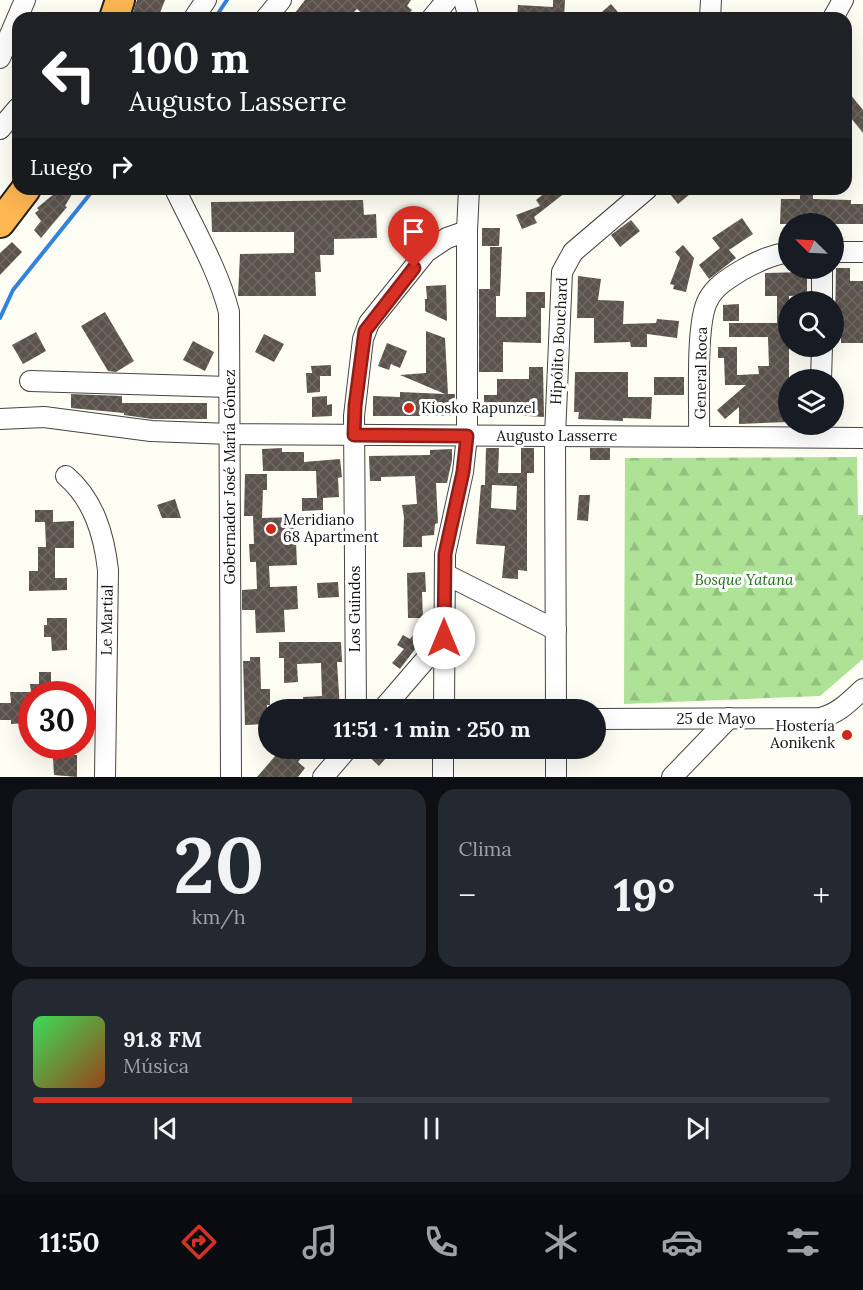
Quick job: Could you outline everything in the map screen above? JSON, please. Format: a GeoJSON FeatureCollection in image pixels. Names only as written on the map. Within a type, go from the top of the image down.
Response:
{"type":"FeatureCollection","features":[{"type":"Feature","properties":{"kind":"highway"},"geometry":{"type":"LineString","coordinates":[[0,223],[21,195]]}},
{"type":"Feature","properties":{"kind":"street"},"geometry":{"type":"LineString","coordinates":[[271,12],[281,0]]}},
{"type":"Feature","properties":{"kind":"street"},"geometry":{"type":"LineString","coordinates":[[437,12],[447,0]]}},
{"type":"Feature","properties":{"kind":"street"},"geometry":{"type":"LineString","coordinates":[[0,58],[12,30]]}},
{"type":"Feature","properties":{"kind":"street"},"geometry":{"type":"LineString","coordinates":[[0,129],[12,115]]}},
{"type":"Feature","properties":{"kind":"street","name":"Gobernador José María Gómez"},"geometry":{"type":"LineString","coordinates":[[178,195],[202,244],[229,312],[231,777]]}},
{"type":"Feature","properties":{"kind":"street"},"geometry":{"type":"LineString","coordinates":[[444,699],[445,554],[463,472],[467,436],[469,195]]}},
{"type":"Feature","properties":{"kind":"street","name":"Hipólito Bouchard"},"geometry":{"type":"LineString","coordinates":[[556,699],[555,436],[562,272],[573,252],[640,195]]}},
{"type":"Feature","properties":{"kind":"street","name":"Los Guindos"},"geometry":{"type":"LineString","coordinates":[[356,699],[354,435],[363,339],[367,327],[426,252],[447,238],[467,231]]}},
{"type":"Feature","properties":{"kind":"street"},"geometry":{"type":"LineString","coordinates":[[844,252],[863,252]]}},
{"type":"Feature","properties":{"kind":"street","name":"General Roca"},"geometry":{"type":"LineString","coordinates":[[699,437],[700,333],[702,314],[707,301],[725,280],[759,260],[778,254]]}},
{"type":"Feature","properties":{"kind":"street"},"geometry":{"type":"LineString","coordinates":[[30,381],[229,387]]}},
{"type":"Feature","properties":{"kind":"street","name":"Augusto Lasserre"},"geometry":{"type":"LineString","coordinates":[[0,419],[45,417],[151,431],[230,434],[699,437],[778,433]]}},
{"type":"Feature","properties":{"kind":"street","name":"Augusto Lasserre"},"geometry":{"type":"LineString","coordinates":[[844,435],[863,438]]}},
{"type":"Feature","properties":{"kind":"street","name":"Le Martial"},"geometry":{"type":"LineString","coordinates":[[66,476],[76,485],[96,518],[105,547],[108,570],[105,777]]}},
{"type":"Feature","properties":{"kind":"street"},"geometry":{"type":"LineString","coordinates":[[445,574],[556,630]]}},
{"type":"Feature","properties":{"kind":"street"},"geometry":{"type":"LineString","coordinates":[[391,699],[444,638]]}},
{"type":"Feature","properties":{"kind":"street","name":"25 de Mayo"},"geometry":{"type":"LineString","coordinates":[[606,719],[820,718],[829,716],[863,689]]}},
{"type":"Feature","properties":{"kind":"street"},"geometry":{"type":"LineString","coordinates":[[672,777],[729,718]]}},
{"type":"Feature","properties":{"kind":"street"},"geometry":{"type":"LineString","coordinates":[[324,777],[339,759]]}},
{"type":"Feature","properties":{"kind":"street"},"geometry":{"type":"LineString","coordinates":[[443,759],[443,777]]}},
{"type":"Feature","properties":{"kind":"street"},"geometry":{"type":"LineString","coordinates":[[556,759],[556,777]]}},
{"type":"Feature","properties":{"kind":"green space","name":"Bosque Yatana"},"geometry":{"type":"Polygon","coordinates":[[[857,457],[858,515],[863,515],[863,659],[820,696],[624,704],[625,458],[857,457]]]}},
{"type":"Feature","properties":{"kind":"building"},"geometry":{"type":"Polygon","coordinates":[[[137,0],[165,0],[160,12],[133,12],[137,0]]]}},
{"type":"Feature","properties":{"kind":"building"},"geometry":{"type":"Polygon","coordinates":[[[305,0],[411,0],[407,6],[412,10],[410,12],[360,12],[357,9],[354,12],[296,12],[305,0]]]}},
{"type":"Feature","properties":{"kind":"building"},"geometry":{"type":"Polygon","coordinates":[[[553,0],[565,0],[564,12],[517,12],[518,5],[553,7],[553,0]]]}},
{"type":"Feature","properties":{"kind":"building"},"geometry":{"type":"Polygon","coordinates":[[[611,4],[618,12],[602,12],[611,4]]]}},
{"type":"Feature","properties":{"kind":"building"},"geometry":{"type":"Polygon","coordinates":[[[852,96],[863,110],[863,133],[852,119],[852,96]]]}},
{"type":"Feature","properties":{"kind":"building"},"geometry":{"type":"Polygon","coordinates":[[[53,195],[71,195],[65,206],[67,207],[41,238],[34,230],[41,221],[35,213],[39,210],[37,208],[53,195]]]}},
{"type":"Feature","properties":{"kind":"building"},"geometry":{"type":"Polygon","coordinates":[[[542,195],[562,195],[534,217],[537,223],[522,229],[516,215],[540,206],[536,200],[542,195]]]}},
{"type":"Feature","properties":{"kind":"building"},"geometry":{"type":"Polygon","coordinates":[[[671,195],[689,195],[678,204],[671,195]]]}},
{"type":"Feature","properties":{"kind":"building"},"geometry":{"type":"Polygon","coordinates":[[[800,195],[813,195],[813,199],[851,200],[851,204],[863,204],[863,224],[844,224],[844,213],[780,213],[781,199],[800,199],[800,195]]]}},
{"type":"Feature","properties":{"kind":"building"},"geometry":{"type":"Polygon","coordinates":[[[363,200],[364,215],[376,214],[377,238],[334,239],[334,255],[320,255],[321,272],[315,272],[316,296],[238,296],[240,254],[294,253],[294,232],[212,232],[211,202],[363,200]]]}},
{"type":"Feature","properties":{"kind":"building"},"geometry":{"type":"Polygon","coordinates":[[[742,218],[753,234],[729,250],[736,258],[709,279],[699,265],[720,248],[712,238],[742,218]]]}},
{"type":"Feature","properties":{"kind":"building"},"geometry":{"type":"Polygon","coordinates":[[[631,220],[640,231],[620,247],[611,235],[631,220]]]}},
{"type":"Feature","properties":{"kind":"building"},"geometry":{"type":"Polygon","coordinates":[[[482,228],[500,228],[499,246],[482,246],[482,228]]]}},
{"type":"Feature","properties":{"kind":"building"},"geometry":{"type":"Polygon","coordinates":[[[12,242],[22,252],[0,275],[0,253],[12,242]]]}},
{"type":"Feature","properties":{"kind":"building"},"geometry":{"type":"Polygon","coordinates":[[[683,245],[694,258],[686,292],[673,289],[674,285],[670,284],[680,258],[675,252],[683,245]]]}},
{"type":"Feature","properties":{"kind":"building"},"geometry":{"type":"Polygon","coordinates":[[[490,247],[502,247],[500,296],[496,296],[496,317],[526,317],[526,292],[545,292],[545,308],[541,308],[541,343],[503,342],[503,372],[479,372],[479,289],[490,289],[490,247]]]}},
{"type":"Feature","properties":{"kind":"building"},"geometry":{"type":"Polygon","coordinates":[[[844,268],[850,268],[850,281],[863,281],[863,343],[844,343],[844,291],[836,291],[836,279],[844,279],[844,268]]]}},
{"type":"Feature","properties":{"kind":"building"},"geometry":{"type":"Polygon","coordinates":[[[765,273],[778,273],[778,279],[807,279],[807,291],[778,291],[778,357],[789,357],[789,369],[778,369],[778,422],[739,424],[739,407],[725,419],[717,410],[746,385],[725,385],[724,358],[718,358],[718,347],[737,347],[737,375],[759,374],[758,366],[769,366],[768,337],[729,337],[729,323],[777,323],[777,296],[765,296],[765,273]]]}},
{"type":"Feature","properties":{"kind":"building"},"geometry":{"type":"Polygon","coordinates":[[[578,276],[601,279],[598,300],[624,301],[623,324],[656,323],[657,319],[679,321],[677,338],[647,334],[647,347],[631,347],[630,342],[594,343],[594,318],[577,318],[578,276]]]}},
{"type":"Feature","properties":{"kind":"building"},"geometry":{"type":"Polygon","coordinates":[[[446,285],[447,321],[425,311],[426,286],[446,285]]]}},
{"type":"Feature","properties":{"kind":"building"},"geometry":{"type":"Polygon","coordinates":[[[739,304],[739,321],[723,321],[723,305],[739,304]]]}},
{"type":"Feature","properties":{"kind":"building"},"geometry":{"type":"Polygon","coordinates":[[[105,312],[134,361],[116,372],[108,371],[81,326],[105,312]]]}},
{"type":"Feature","properties":{"kind":"building"},"geometry":{"type":"Polygon","coordinates":[[[426,331],[445,338],[448,394],[455,394],[454,416],[373,416],[373,396],[400,397],[400,392],[445,394],[400,375],[426,373],[426,331]]]}},
{"type":"Feature","properties":{"kind":"building"},"geometry":{"type":"Polygon","coordinates":[[[36,332],[46,351],[23,364],[12,345],[36,332]]]}},
{"type":"Feature","properties":{"kind":"building"},"geometry":{"type":"Polygon","coordinates":[[[264,334],[284,344],[274,362],[255,352],[264,334]]]}},
{"type":"Feature","properties":{"kind":"building"},"geometry":{"type":"Polygon","coordinates":[[[193,341],[214,352],[205,371],[183,360],[193,341]]]}},
{"type":"Feature","properties":{"kind":"building"},"geometry":{"type":"Polygon","coordinates":[[[387,343],[407,351],[400,368],[391,364],[389,370],[378,366],[387,343]]]}},
{"type":"Feature","properties":{"kind":"building"},"geometry":{"type":"Polygon","coordinates":[[[331,365],[331,376],[320,376],[320,392],[307,393],[306,373],[312,373],[311,366],[331,365]]]}},
{"type":"Feature","properties":{"kind":"building"},"geometry":{"type":"Polygon","coordinates":[[[529,367],[543,367],[544,417],[510,415],[510,411],[484,408],[484,395],[497,395],[497,379],[529,379],[529,367]]]}},
{"type":"Feature","properties":{"kind":"building"},"geometry":{"type":"Polygon","coordinates":[[[575,372],[628,372],[628,397],[652,397],[651,419],[623,418],[623,421],[578,419],[579,412],[574,412],[575,372]]]}},
{"type":"Feature","properties":{"kind":"building"},"geometry":{"type":"Polygon","coordinates":[[[654,377],[684,377],[684,395],[654,395],[654,377]]]}},
{"type":"Feature","properties":{"kind":"building"},"geometry":{"type":"Polygon","coordinates":[[[71,394],[122,396],[122,403],[207,403],[207,419],[152,419],[124,415],[124,413],[71,408],[71,394]]]}},
{"type":"Feature","properties":{"kind":"building"},"geometry":{"type":"Polygon","coordinates":[[[327,396],[327,405],[332,404],[332,416],[312,417],[312,397],[327,396]]]}},
{"type":"Feature","properties":{"kind":"building"},"geometry":{"type":"Polygon","coordinates":[[[282,448],[282,452],[304,452],[304,462],[340,459],[342,477],[338,478],[339,497],[323,498],[323,510],[302,511],[302,498],[317,498],[316,471],[263,471],[262,449],[282,448]]]}},
{"type":"Feature","properties":{"kind":"building"},"geometry":{"type":"Polygon","coordinates":[[[486,448],[499,448],[498,473],[521,473],[521,448],[534,448],[534,473],[527,473],[527,571],[518,570],[518,579],[502,578],[505,546],[476,544],[481,485],[485,485],[486,448]],[[492,485],[491,508],[516,510],[517,486],[492,485]]]}},
{"type":"Feature","properties":{"kind":"building"},"geometry":{"type":"Polygon","coordinates":[[[590,448],[610,448],[610,460],[590,460],[590,448]]]}},
{"type":"Feature","properties":{"kind":"building"},"geometry":{"type":"Polygon","coordinates":[[[452,449],[447,483],[436,483],[438,523],[435,524],[434,535],[422,536],[422,547],[403,547],[402,505],[417,504],[415,476],[381,477],[381,481],[370,481],[369,456],[430,455],[430,450],[452,449]]]}},
{"type":"Feature","properties":{"kind":"building"},"geometry":{"type":"Polygon","coordinates":[[[245,474],[267,474],[267,490],[263,490],[262,518],[295,517],[297,565],[269,566],[270,587],[297,586],[298,609],[284,610],[285,632],[256,633],[255,610],[242,610],[242,590],[257,589],[256,562],[250,562],[249,544],[254,544],[253,516],[244,516],[245,474]]]}},
{"type":"Feature","properties":{"kind":"building"},"geometry":{"type":"Polygon","coordinates":[[[579,495],[590,495],[588,521],[577,520],[579,495]]]}},
{"type":"Feature","properties":{"kind":"building"},"geometry":{"type":"Polygon","coordinates":[[[175,499],[181,518],[162,518],[157,505],[175,499]]]}},
{"type":"Feature","properties":{"kind":"building"},"geometry":{"type":"Polygon","coordinates":[[[35,510],[53,510],[53,522],[74,521],[74,548],[55,548],[55,578],[67,578],[67,590],[29,591],[29,571],[38,571],[38,547],[46,547],[45,522],[35,522],[35,510]]]}},
{"type":"Feature","properties":{"kind":"building"},"geometry":{"type":"Polygon","coordinates":[[[425,572],[426,592],[422,592],[423,618],[408,618],[407,573],[425,572]]]}},
{"type":"Feature","properties":{"kind":"building"},"geometry":{"type":"Polygon","coordinates":[[[338,582],[339,597],[318,598],[317,583],[338,582]]]}},
{"type":"Feature","properties":{"kind":"building"},"geometry":{"type":"Polygon","coordinates":[[[47,618],[67,618],[67,650],[52,651],[51,637],[44,637],[44,625],[47,625],[47,618]]]}},
{"type":"Feature","properties":{"kind":"building"},"geometry":{"type":"Polygon","coordinates":[[[414,634],[422,640],[400,669],[392,663],[404,649],[397,645],[403,635],[410,639],[414,634]]]}},
{"type":"Feature","properties":{"kind":"building"},"geometry":{"type":"Polygon","coordinates":[[[279,642],[341,642],[342,662],[337,662],[339,699],[303,699],[303,697],[322,696],[321,663],[297,664],[298,682],[284,683],[284,658],[279,658],[279,642]]]}},
{"type":"Feature","properties":{"kind":"building"},"geometry":{"type":"Polygon","coordinates":[[[250,657],[260,657],[261,689],[270,689],[270,699],[258,699],[258,724],[245,725],[243,661],[250,661],[250,657]]]}},
{"type":"Feature","properties":{"kind":"building"},"geometry":{"type":"Polygon","coordinates":[[[39,672],[51,672],[51,681],[39,681],[39,672]]]}},
{"type":"Feature","properties":{"kind":"building"},"geometry":{"type":"Polygon","coordinates":[[[10,692],[18,692],[18,724],[11,724],[11,720],[0,720],[0,703],[11,703],[10,692]]]}},
{"type":"Feature","properties":{"kind":"building"},"geometry":{"type":"Polygon","coordinates":[[[53,759],[77,759],[77,777],[54,775],[53,759]]]}},
{"type":"Feature","properties":{"kind":"building"},"geometry":{"type":"Polygon","coordinates":[[[273,759],[300,759],[298,762],[305,768],[298,777],[257,777],[273,759]]]}},
{"type":"Feature","properties":{"kind":"building"},"geometry":{"type":"Polygon","coordinates":[[[372,759],[385,759],[379,766],[372,759]]]}},
{"type":"Feature","properties":{"kind":"waterway"},"geometry":{"type":"LineString","coordinates":[[219,12],[227,0]]}},
{"type":"Feature","properties":{"kind":"waterway"},"geometry":{"type":"LineString","coordinates":[[0,318],[13,290],[89,195]]}},
{"type":"Feature","properties":{"kind":"place","name":"Kiosko Rapunzel"},"geometry":{"type":"Point","coordinates":[409,408]}},
{"type":"Feature","properties":{"kind":"place","name":"Meridiano 68 Apartment"},"geometry":{"type":"Point","coordinates":[271,529]}},
{"type":"Feature","properties":{"kind":"place","name":"Hostería Aonikenk"},"geometry":{"type":"Point","coordinates":[847,735]}},
{"type":"Feature","properties":{"kind":"route"},"geometry":{"type":"LineString","coordinates":[[414,268],[365,331],[355,406],[354,435],[467,436],[463,472],[445,554],[444,638]]}}]}
